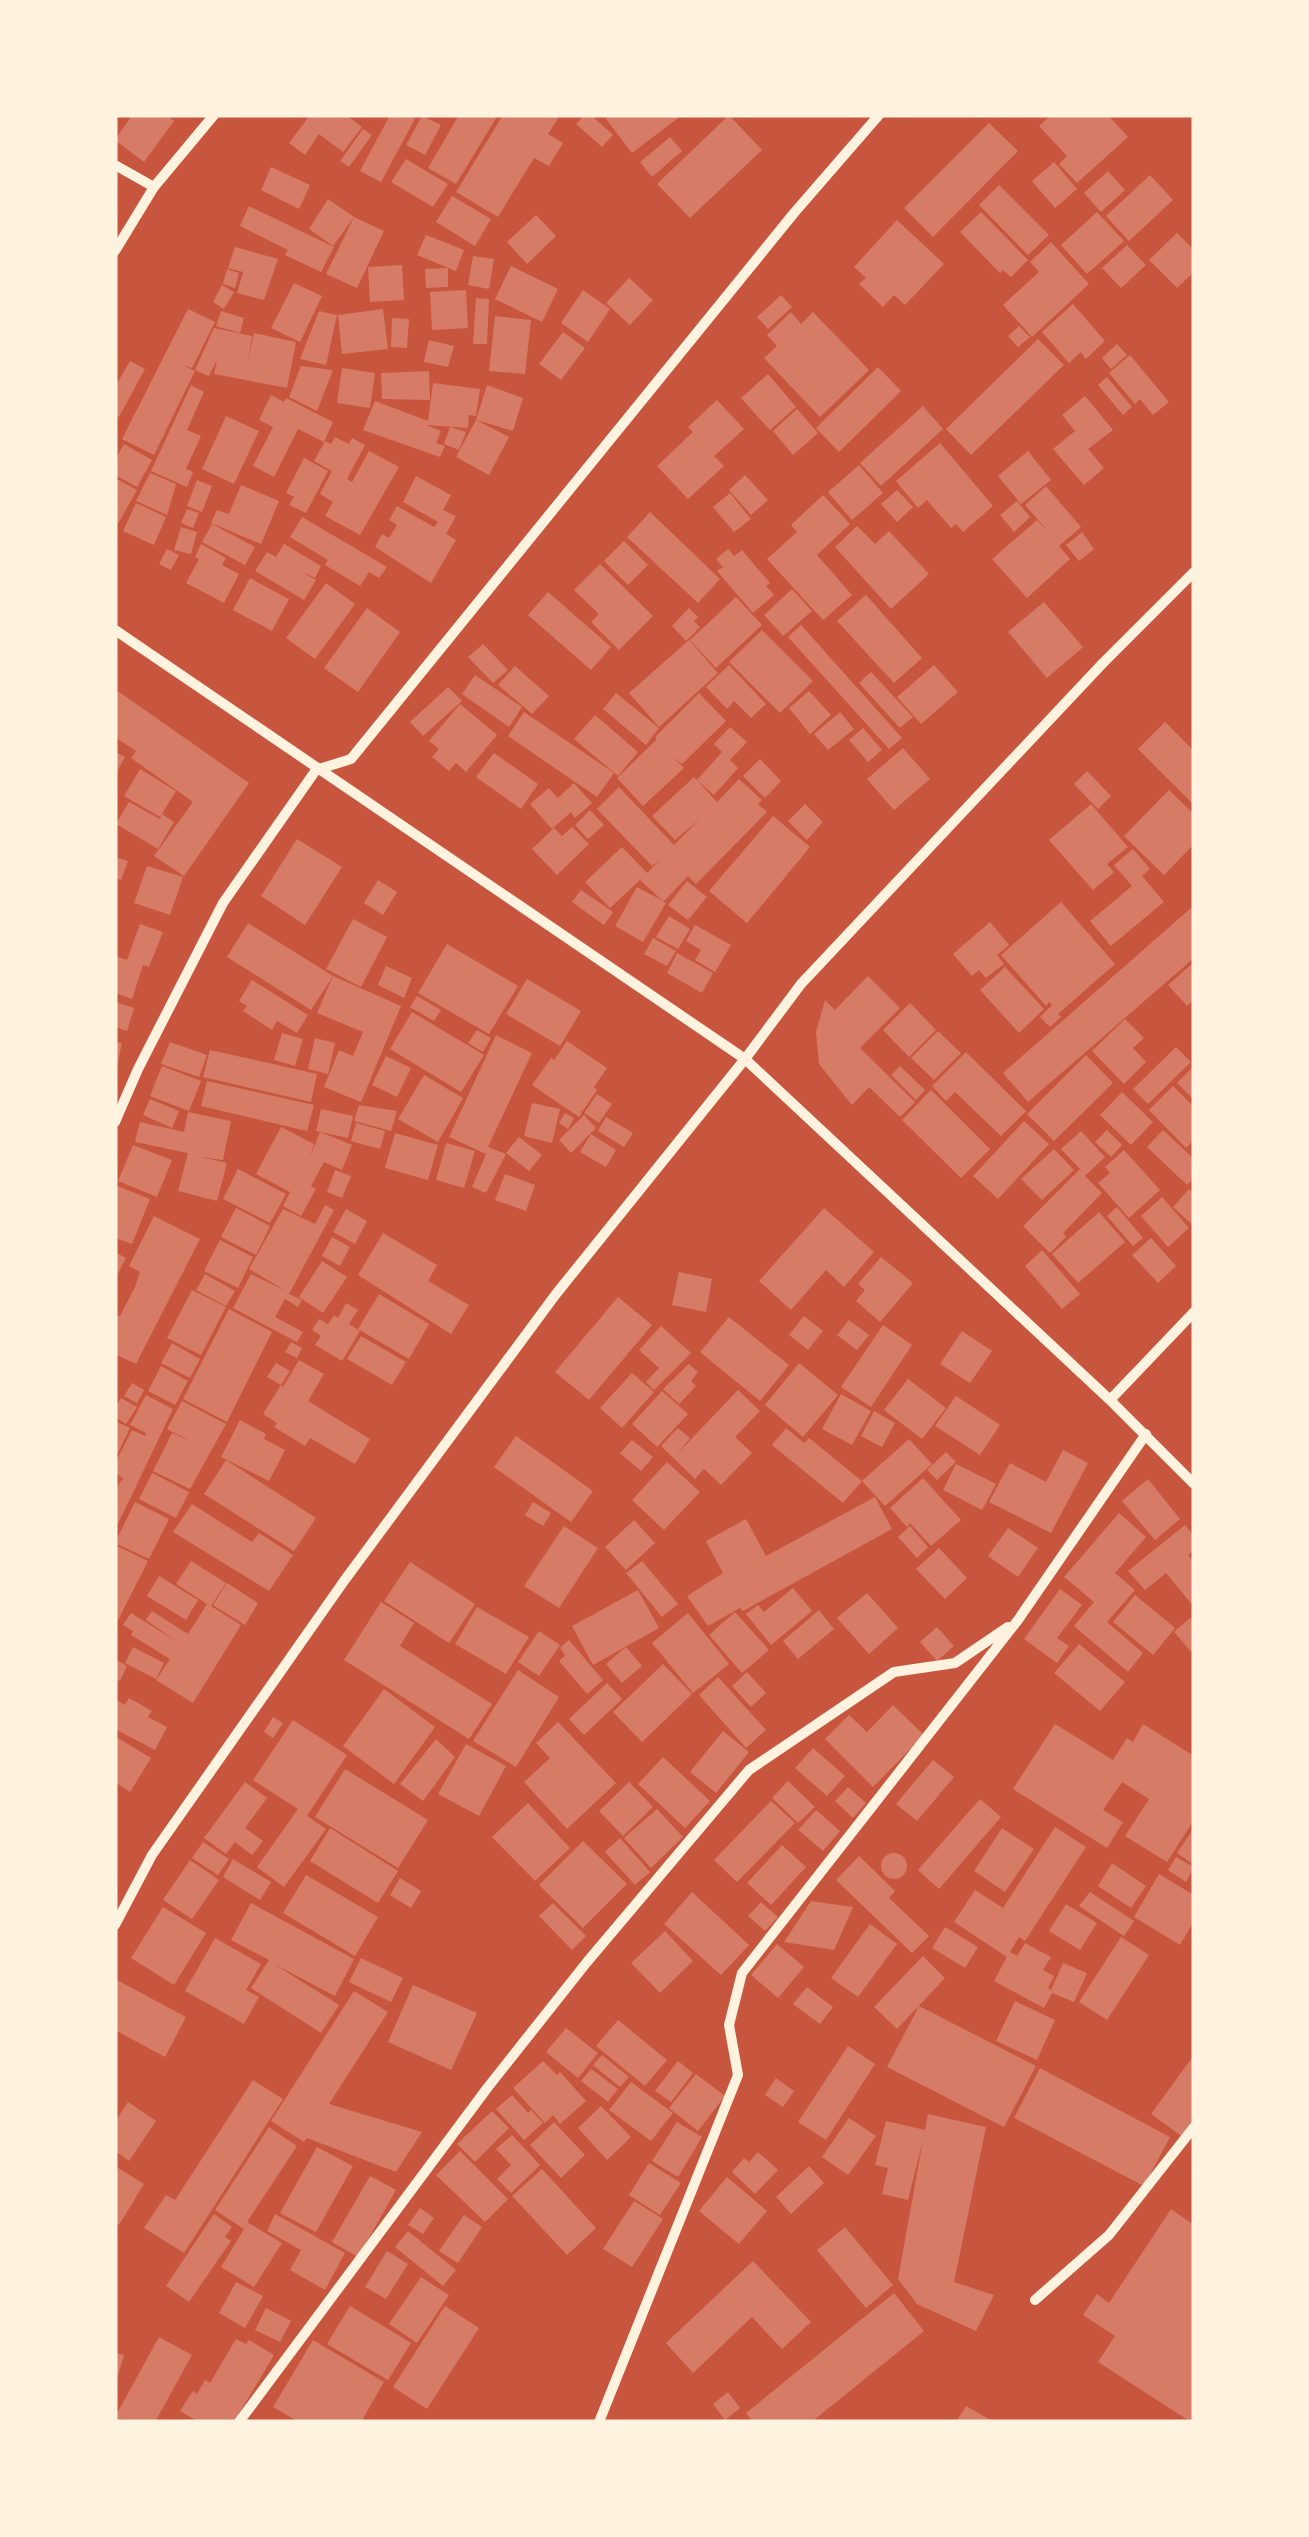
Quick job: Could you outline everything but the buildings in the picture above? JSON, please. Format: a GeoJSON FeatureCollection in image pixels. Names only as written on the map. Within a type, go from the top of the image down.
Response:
{"type":"FeatureCollection","features":[{"type":"Feature","properties":{"kind":"street"},"geometry":{"type":"LineString","coordinates":[[115,251],[154,188],[214,115]]}},
{"type":"Feature","properties":{"kind":"street"},"geometry":{"type":"LineString","coordinates":[[115,1122],[223,903],[316,770],[351,759],[794,213],[879,115]]}},
{"type":"Feature","properties":{"kind":"street"},"geometry":{"type":"LineString","coordinates":[[115,166],[154,188]]}},
{"type":"Feature","properties":{"kind":"street"},"geometry":{"type":"LineString","coordinates":[[115,1925],[152,1854],[344,1581],[556,1294],[745,1059],[800,984],[1194,572]]}},
{"type":"Feature","properties":{"kind":"street"},"geometry":{"type":"LineString","coordinates":[[115,630],[745,1059],[1146,1434],[1194,1484]]}},
{"type":"Feature","properties":{"kind":"street"},"geometry":{"type":"LineString","coordinates":[[1110,1400],[1194,1312]]}},
{"type":"Feature","properties":{"kind":"street"},"geometry":{"type":"LineString","coordinates":[[600,2422],[738,2075],[729,2025],[742,1973],[1018,1620],[1146,1434]]}},
{"type":"Feature","properties":{"kind":"street"},"geometry":{"type":"LineString","coordinates":[[239,2422],[488,2087],[587,1962],[749,1770],[894,1672],[954,1663],[1018,1620]]}},
{"type":"Feature","properties":{"kind":"street"},"geometry":{"type":"LineString","coordinates":[[1035,2300],[1110,2236],[1194,2128]]}}]}
